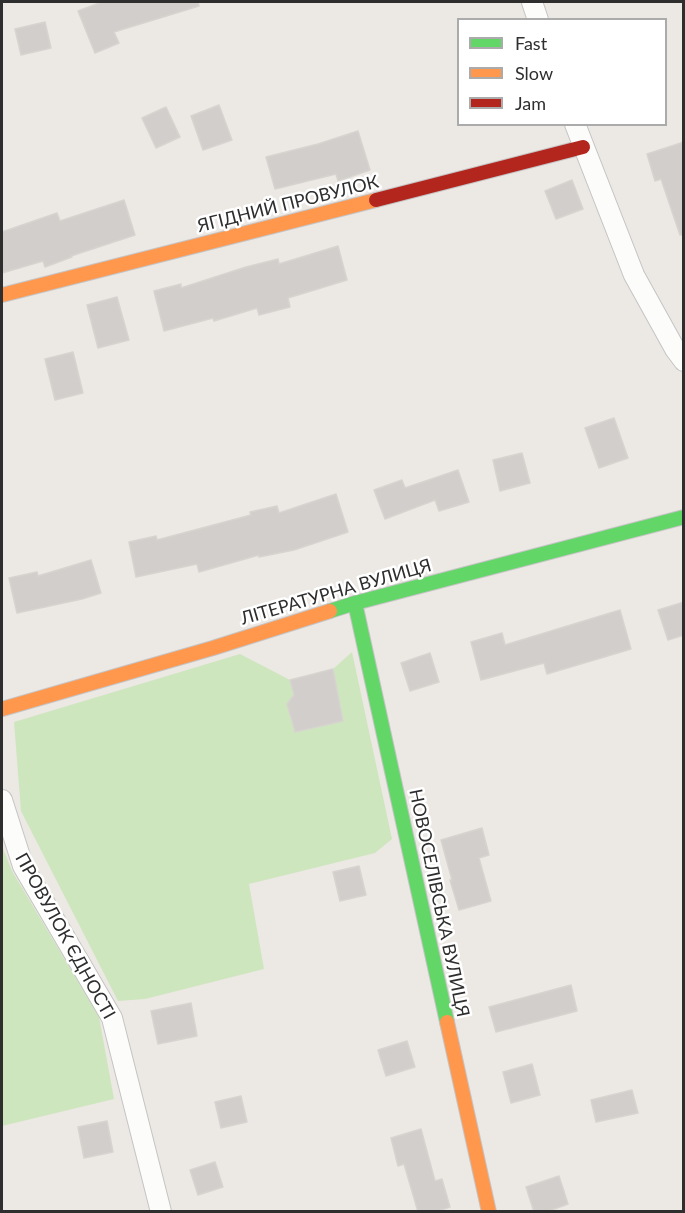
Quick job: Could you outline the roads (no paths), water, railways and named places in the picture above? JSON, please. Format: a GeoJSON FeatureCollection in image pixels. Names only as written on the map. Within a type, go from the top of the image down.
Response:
{"type":"FeatureCollection","features":[{"type":"Feature","properties":{"kind":"street"},"geometry":{"type":"LineString","coordinates":[[532,2],[537,18]]}},
{"type":"Feature","properties":{"kind":"street"},"geometry":{"type":"LineString","coordinates":[[576,126],[634,275],[684,361]]}},
{"type":"Feature","properties":{"kind":"street","name":"ЯГІДНИЙ ПРОВУЛОК"},"geometry":{"type":"LineString","coordinates":[[2,295],[583,147]]}},
{"type":"Feature","properties":{"kind":"street","name":"ЛІТЕРАТУРНА ВУЛИЦЯ"},"geometry":{"type":"LineString","coordinates":[[2,709],[213,648],[355,603],[684,518]]}},
{"type":"Feature","properties":{"kind":"street","name":"НОВОСЕЛІВСЬКА ВУЛИЦЯ"},"geometry":{"type":"LineString","coordinates":[[355,603],[489,1212]]}},
{"type":"Feature","properties":{"kind":"street","name":"ПРОВУЛОК ЄДНОСТІ"},"geometry":{"type":"LineString","coordinates":[[2,800],[23,866],[112,1018],[161,1212]]}}]}
